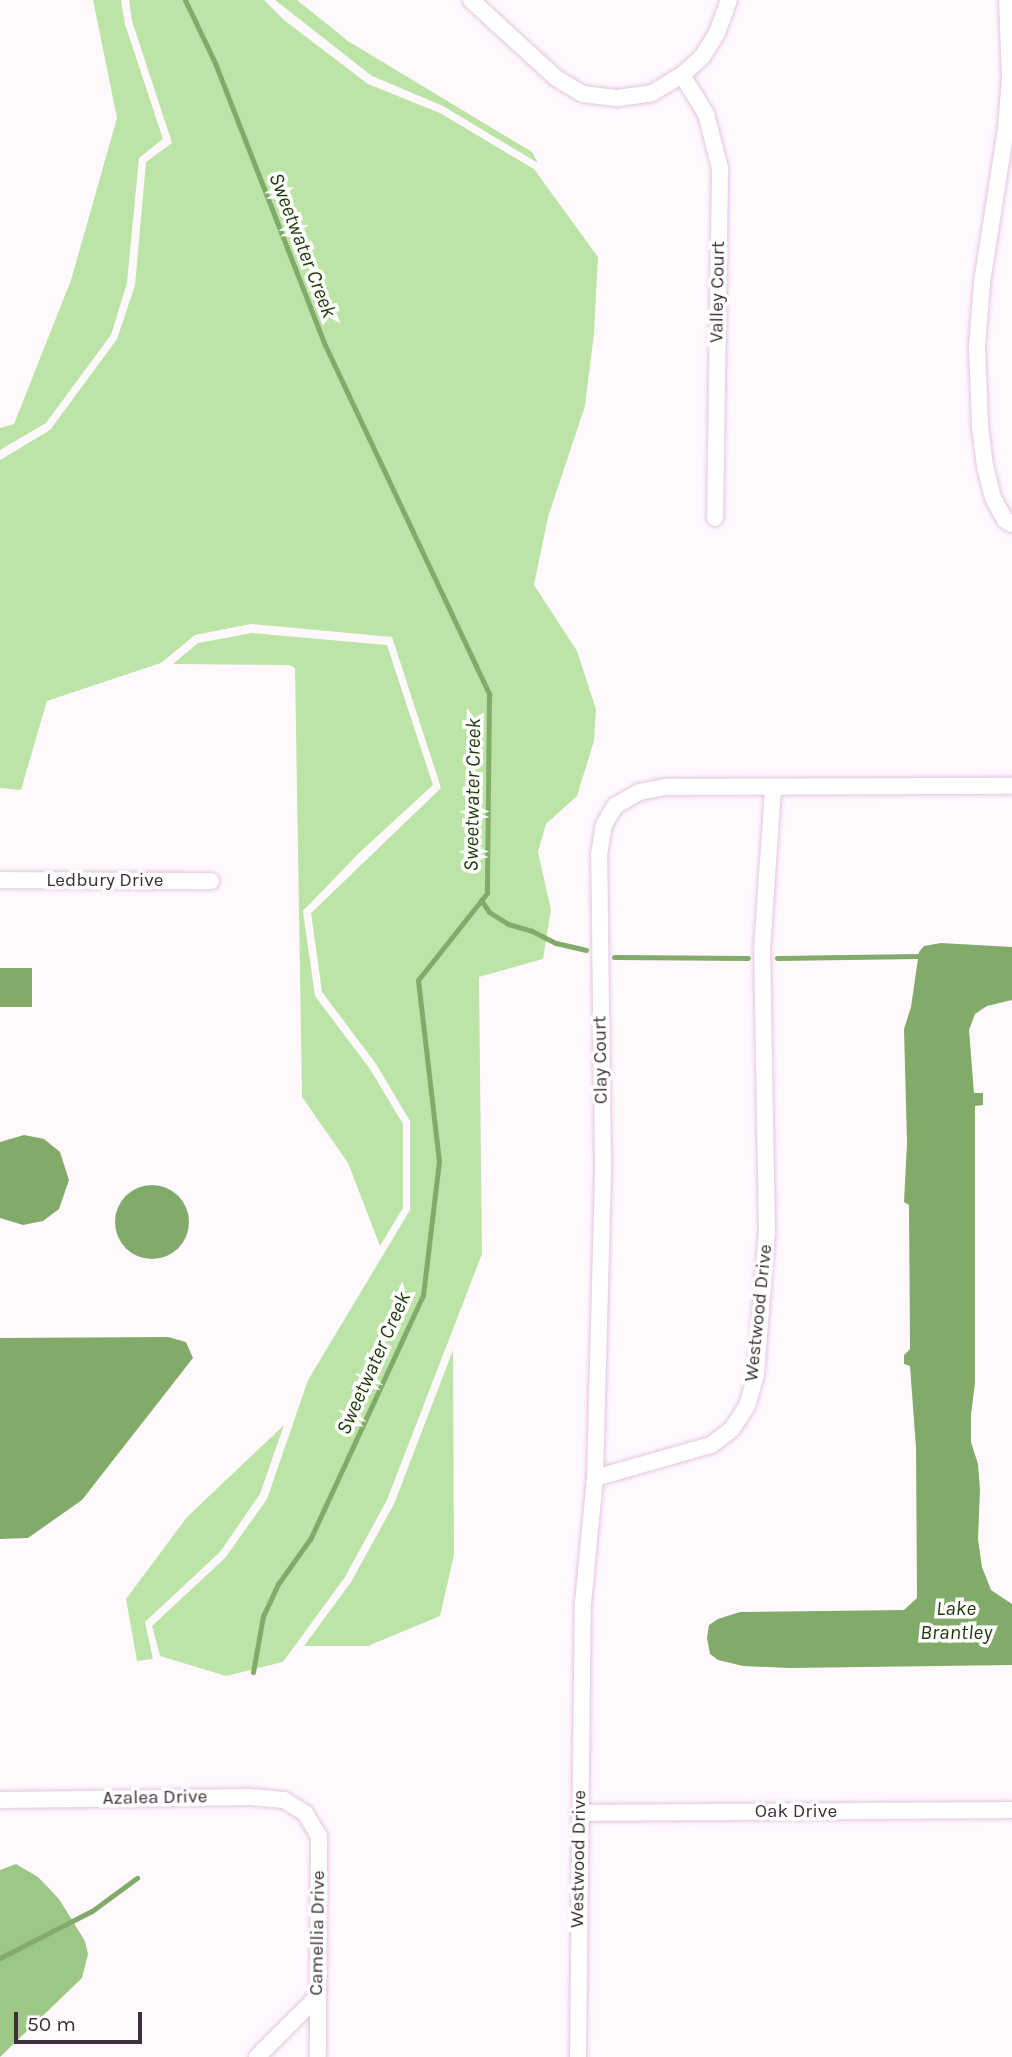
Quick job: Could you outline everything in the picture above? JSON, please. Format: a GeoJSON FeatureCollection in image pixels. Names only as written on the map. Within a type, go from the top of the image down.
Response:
{"type":"FeatureCollection","features":[{"type":"Feature","properties":{"kind":"street"},"geometry":{"type":"LineString","coordinates":[[471,0],[556,78],[583,94],[618,98],[652,93],[682,75],[702,57],[717,33],[729,0]]}},
{"type":"Feature","properties":{"kind":"street"},"geometry":{"type":"LineString","coordinates":[[1007,0],[1010,78],[1006,129],[982,283],[977,347],[985,466],[993,498],[1005,520],[1012,524]]}},
{"type":"Feature","properties":{"kind":"street","name":"Valley Court"},"geometry":{"type":"LineString","coordinates":[[682,75],[706,114],[720,169],[715,518]]}},
{"type":"Feature","properties":{"kind":"street"},"geometry":{"type":"LineString","coordinates":[[773,788],[1012,786]]}},
{"type":"Feature","properties":{"kind":"street","name":"Clay Court"},"geometry":{"type":"LineString","coordinates":[[594,1478],[603,1168],[599,855],[604,825],[615,806],[639,792],[665,787],[773,788]]}},
{"type":"Feature","properties":{"kind":"street","name":"Westwood Drive"},"geometry":{"type":"LineString","coordinates":[[578,2057],[583,1603],[594,1478],[711,1445],[732,1429],[747,1406],[756,1374],[767,1231],[762,950],[773,788]]}},
{"type":"Feature","properties":{"kind":"street","name":"Ledbury Drive"},"geometry":{"type":"LineString","coordinates":[[0,880],[211,881]]}},
{"type":"Feature","properties":{"kind":"street","name":"Azalea Drive"},"geometry":{"type":"LineString","coordinates":[[0,1800],[250,1797],[284,1800],[305,1813]]}},
{"type":"Feature","properties":{"kind":"street","name":"Oak Drive"},"geometry":{"type":"LineString","coordinates":[[579,1813],[1012,1810]]}},
{"type":"Feature","properties":{"kind":"street","name":"Camellia Drive"},"geometry":{"type":"LineString","coordinates":[[305,1813],[319,1836],[318,2057]]}},
{"type":"Feature","properties":{"kind":"street"},"geometry":{"type":"LineString","coordinates":[[257,2057],[317,1997]]}},
{"type":"Feature","properties":{"kind":"shaded area"},"geometry":{"type":"Polygon","coordinates":[[[93,0],[121,0],[125,24],[163,139],[139,158],[127,283],[111,335],[46,423],[0,450],[0,428],[14,424],[71,280],[117,118],[93,0]]]}},
{"type":"Feature","properties":{"kind":"shaded area"},"geometry":{"type":"Polygon","coordinates":[[[129,0],[264,0],[284,20],[368,84],[440,113],[534,169],[598,257],[594,334],[585,406],[548,517],[534,585],[577,651],[596,709],[594,741],[577,796],[546,824],[538,852],[551,910],[543,959],[479,977],[482,1254],[387,1500],[345,1577],[283,1662],[226,1676],[160,1656],[152,1626],[225,1558],[267,1499],[308,1380],[410,1210],[410,1121],[376,1064],[322,992],[311,913],[441,788],[392,637],[251,624],[195,635],[161,663],[47,701],[21,790],[0,788],[0,460],[50,430],[117,339],[135,285],[146,162],[172,143],[132,21],[129,0]]]}},
{"type":"Feature","properties":{"kind":"shaded area"},"geometry":{"type":"Polygon","coordinates":[[[275,0],[297,0],[348,41],[532,152],[538,163],[443,106],[372,76],[275,0]]]}},
{"type":"Feature","properties":{"kind":"shaded area"},"geometry":{"type":"Polygon","coordinates":[[[252,633],[387,645],[433,785],[359,853],[303,911],[315,996],[370,1069],[403,1124],[403,1208],[380,1246],[348,1163],[302,1097],[295,668],[289,665],[173,664],[198,643],[252,633]]]}},
{"type":"Feature","properties":{"kind":"shaded area"},"geometry":{"type":"Polygon","coordinates":[[[453,1350],[454,1555],[440,1616],[368,1646],[304,1646],[351,1582],[394,1504],[453,1350]]]}},
{"type":"Feature","properties":{"kind":"shaded area"},"geometry":{"type":"Polygon","coordinates":[[[284,1425],[260,1494],[220,1552],[145,1622],[153,1659],[137,1661],[126,1599],[187,1517],[284,1425]]]}},
{"type":"Feature","properties":{"kind":"shaded area"},"geometry":{"type":"Polygon","coordinates":[[[16,1864],[38,1877],[59,1899],[85,1941],[88,1954],[82,1978],[0,2057],[0,1870],[16,1864]]]}},
{"type":"Feature","properties":{"kind":"water","name":"Lake Brantley"},"geometry":{"type":"Polygon","coordinates":[[[941,943],[1012,947],[1012,1000],[987,1006],[975,1014],[969,1030],[974,1093],[983,1093],[983,1105],[975,1106],[975,1383],[971,1442],[978,1464],[978,1539],[982,1567],[991,1590],[1012,1604],[1012,1665],[790,1668],[743,1666],[718,1660],[710,1654],[707,1638],[709,1625],[740,1612],[904,1610],[917,1598],[916,1448],[910,1366],[904,1364],[904,1355],[910,1349],[909,1205],[904,1202],[907,1143],[904,1029],[911,1007],[919,952],[924,946],[941,943]]]}},
{"type":"Feature","properties":{"kind":"water"},"geometry":{"type":"Polygon","coordinates":[[[0,968],[32,968],[32,1007],[0,1007],[0,968]]]}},
{"type":"Feature","properties":{"kind":"water"},"geometry":{"type":"Polygon","coordinates":[[[24,1135],[44,1139],[60,1152],[69,1180],[59,1209],[43,1221],[23,1225],[0,1218],[0,1142],[24,1135]]]}},
{"type":"Feature","properties":{"kind":"water"},"geometry":{"type":"Polygon","coordinates":[[[145,1185],[159,1185],[173,1191],[183,1201],[189,1222],[187,1236],[173,1253],[159,1259],[145,1259],[131,1253],[121,1243],[115,1229],[115,1215],[121,1201],[131,1191],[145,1185]]]}},
{"type":"Feature","properties":{"kind":"water"},"geometry":{"type":"Polygon","coordinates":[[[168,1337],[186,1342],[193,1358],[82,1500],[28,1538],[0,1539],[0,1338],[168,1337]]]}},
{"type":"Feature","properties":{"kind":"waterway","name":"Sweetwater Creek"},"geometry":{"type":"LineString","coordinates":[[185,0],[215,63],[325,345],[489,694],[487,893],[418,980],[439,1161],[423,1295],[310,1539],[278,1584],[263,1616],[253,1672]]}},
{"type":"Feature","properties":{"kind":"waterway"},"geometry":{"type":"LineString","coordinates":[[481,900],[489,912],[508,924],[532,931],[556,943],[586,950]]}},
{"type":"Feature","properties":{"kind":"waterway"},"geometry":{"type":"LineString","coordinates":[[777,958],[919,956]]}},
{"type":"Feature","properties":{"kind":"waterway"},"geometry":{"type":"LineString","coordinates":[[614,957],[748,958]]}},
{"type":"Feature","properties":{"kind":"waterway","name":"Sweetwater Creek"},"geometry":{"type":"LineString","coordinates":[[0,1958],[92,1911],[137,1878]]}}]}
